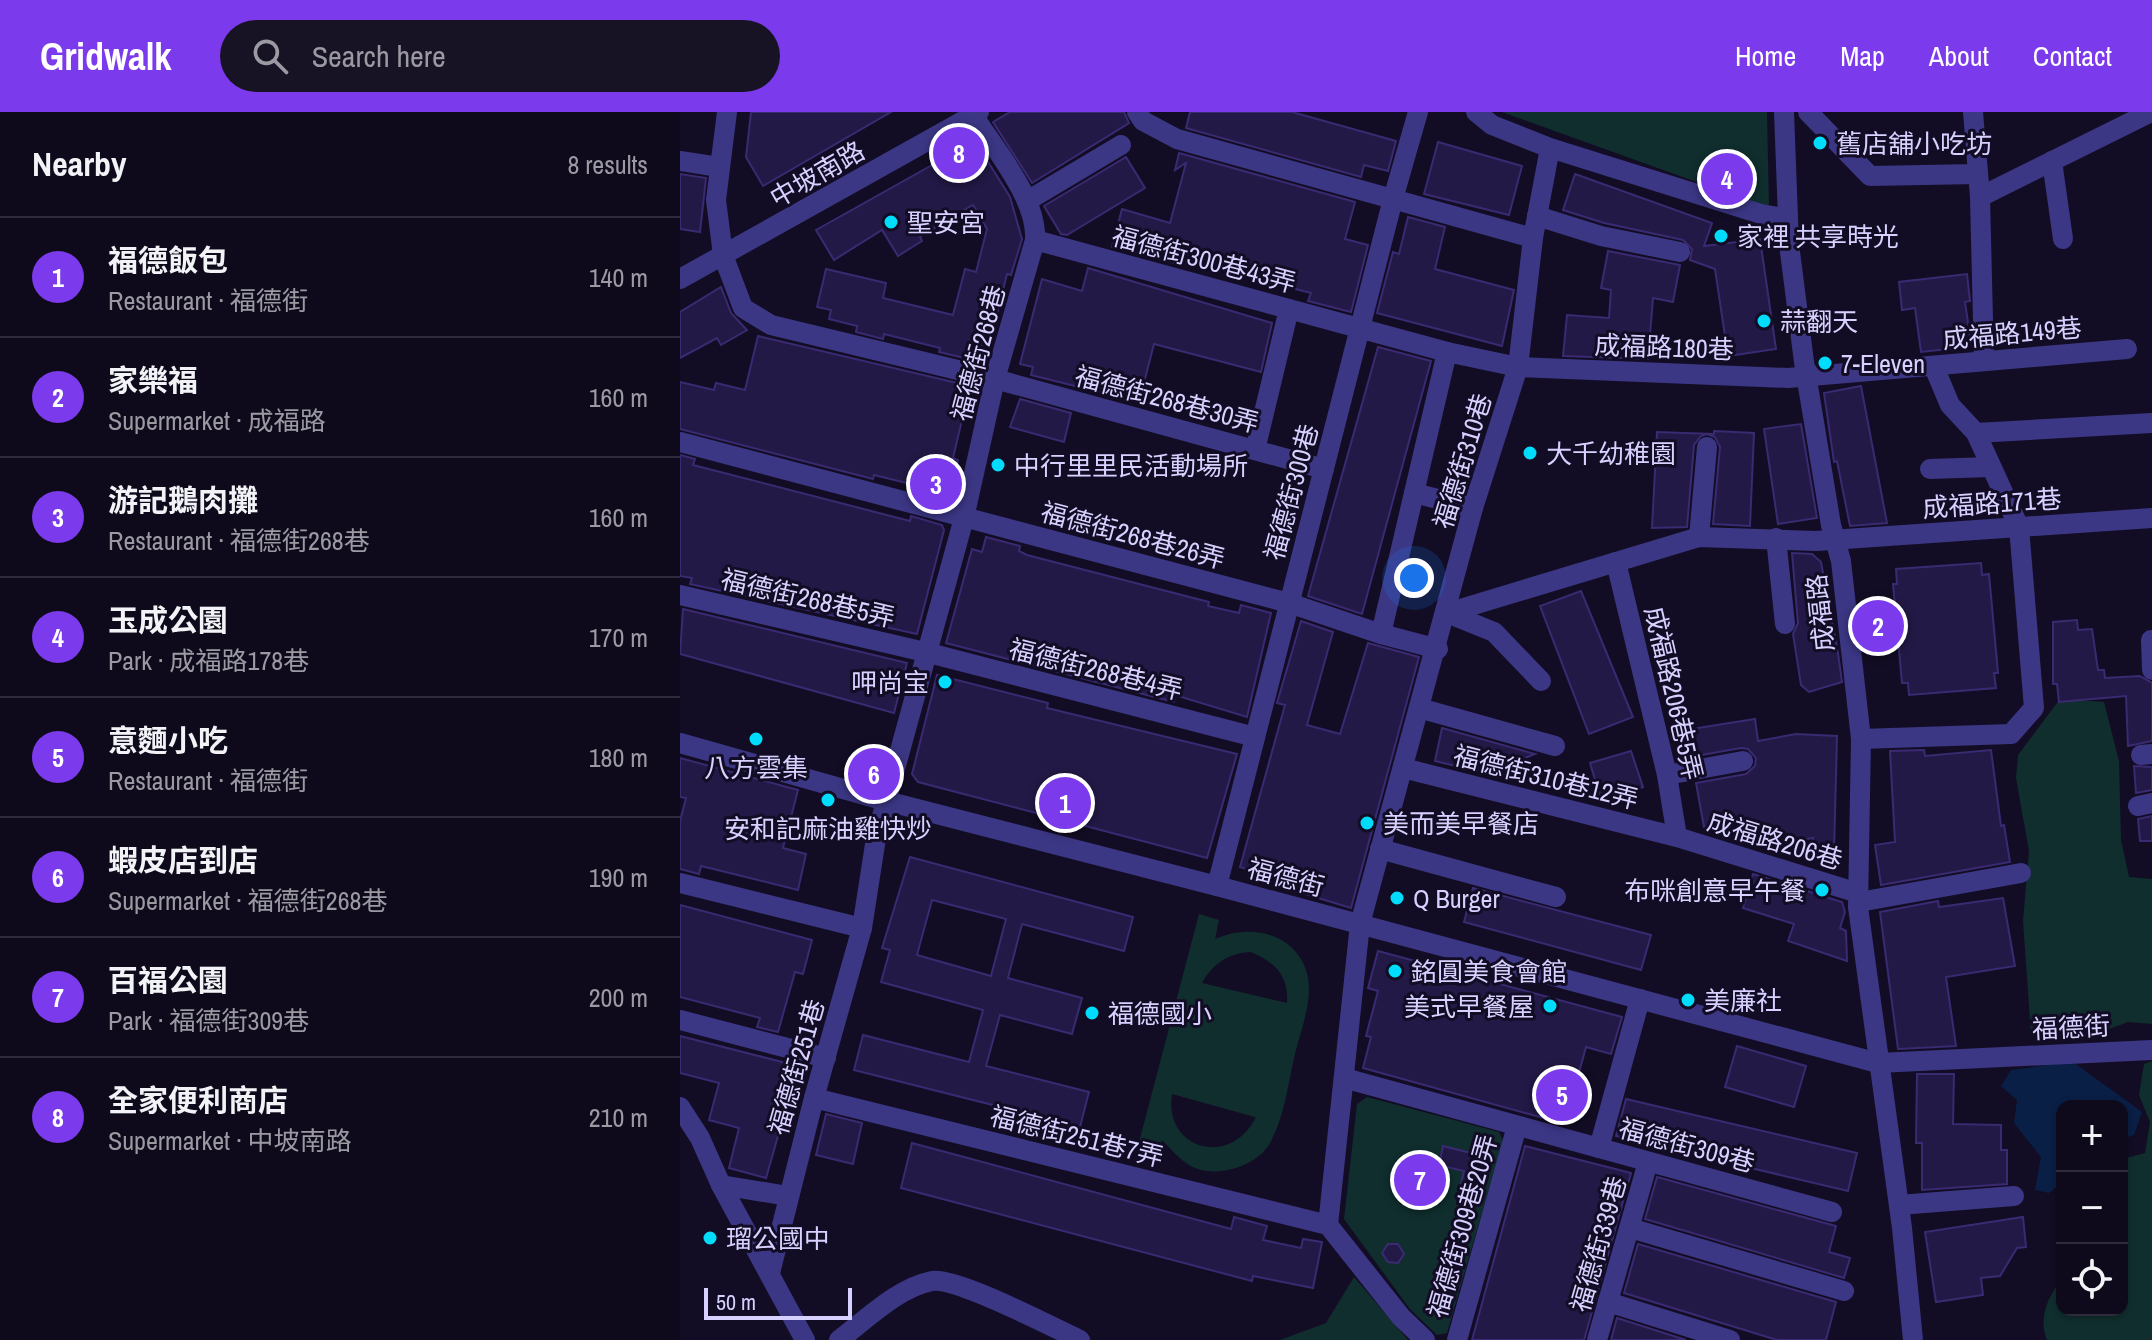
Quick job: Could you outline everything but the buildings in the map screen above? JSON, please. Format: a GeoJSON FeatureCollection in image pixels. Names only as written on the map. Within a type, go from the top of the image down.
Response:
{"type":"FeatureCollection","features":[{"type":"Feature","properties":{"kind":"street","name":"福德街268巷30弄"},"geometry":{"type":"LineString","coordinates":[[727,112],[716,200],[723,255],[743,308],[771,325],[995,379],[1324,469]]}},
{"type":"Feature","properties":{"kind":"street"},"geometry":{"type":"LineString","coordinates":[[1137,112],[1143,121],[1177,139],[1533,238]]}},
{"type":"Feature","properties":{"kind":"street","name":"福德街300巷"},"geometry":{"type":"LineString","coordinates":[[1217,886],[1418,112]]}},
{"type":"Feature","properties":{"kind":"street"},"geometry":{"type":"LineString","coordinates":[[1476,112],[1492,125],[1550,148],[1761,214],[1788,219]]}},
{"type":"Feature","properties":{"kind":"street","name":"成福路"},"geometry":{"type":"LineString","coordinates":[[1784,112],[1788,219],[1806,375],[1836,540],[1861,739],[1858,898],[1902,1228],[1913,1340]]}},
{"type":"Feature","properties":{"kind":"street"},"geometry":{"type":"LineString","coordinates":[[1808,112],[1870,176],[1978,174]]}},
{"type":"Feature","properties":{"kind":"street"},"geometry":{"type":"LineString","coordinates":[[1980,197],[2151,112]]}},
{"type":"Feature","properties":{"kind":"street","name":"福德街268巷"},"geometry":{"type":"LineString","coordinates":[[886,801],[964,518],[995,379],[1035,240],[1036,226],[1027,201],[974,113]]}},
{"type":"Feature","properties":{"kind":"street","name":"中坡南路"},"geometry":{"type":"LineString","coordinates":[[680,279],[974,113]]}},
{"type":"Feature","properties":{"kind":"street"},"geometry":{"type":"LineString","coordinates":[[1979,115],[1984,361]]}},
{"type":"Feature","properties":{"kind":"street"},"geometry":{"type":"LineString","coordinates":[[1027,201],[1121,145]]}},
{"type":"Feature","properties":{"kind":"street","name":"福德街310巷"},"geometry":{"type":"LineString","coordinates":[[1360,924],[1438,649],[1473,508],[1518,367],[1533,238],[1550,148]]}},
{"type":"Feature","properties":{"kind":"street"},"geometry":{"type":"LineString","coordinates":[[680,161],[719,167]]}},
{"type":"Feature","properties":{"kind":"street"},"geometry":{"type":"LineString","coordinates":[[2052,161],[2063,239]]}},
{"type":"Feature","properties":{"kind":"street"},"geometry":{"type":"LineString","coordinates":[[1537,216],[1601,236],[1680,252]]}},
{"type":"Feature","properties":{"kind":"street","name":"福德街300巷43弄"},"geometry":{"type":"LineString","coordinates":[[1035,240],[1447,352]]}},
{"type":"Feature","properties":{"kind":"street"},"geometry":{"type":"LineString","coordinates":[[1255,450],[1289,309]]}},
{"type":"Feature","properties":{"kind":"street","name":"成福路149巷"},"geometry":{"type":"LineString","coordinates":[[1806,375],[2127,349]]}},
{"type":"Feature","properties":{"kind":"street"},"geometry":{"type":"LineString","coordinates":[[1381,634],[1447,352]]}},
{"type":"Feature","properties":{"kind":"street","name":"成福路180巷"},"geometry":{"type":"LineString","coordinates":[[1447,352],[1518,367],[1788,378],[1806,375]]}},
{"type":"Feature","properties":{"kind":"street"},"geometry":{"type":"LineString","coordinates":[[1861,739],[2011,734],[2034,708],[2019,527],[1976,433],[1950,405],[1934,367]]}},
{"type":"Feature","properties":{"kind":"street"},"geometry":{"type":"LineString","coordinates":[[1976,433],[2152,423]]}},
{"type":"Feature","properties":{"kind":"street","name":"福德街268巷26弄"},"geometry":{"type":"LineString","coordinates":[[680,442],[1289,603],[1381,634],[1438,649]]}},
{"type":"Feature","properties":{"kind":"street"},"geometry":{"type":"LineString","coordinates":[[1699,537],[1707,447]]}},
{"type":"Feature","properties":{"kind":"street"},"geometry":{"type":"LineString","coordinates":[[1930,469],[1990,467]]}},
{"type":"Feature","properties":{"kind":"street"},"geometry":{"type":"LineString","coordinates":[[1414,493],[1473,508]]}},
{"type":"Feature","properties":{"kind":"street","name":"成福路171巷"},"geometry":{"type":"LineString","coordinates":[[1447,613],[1699,537],[1836,540],[2152,518]]}},
{"type":"Feature","properties":{"kind":"street"},"geometry":{"type":"LineString","coordinates":[[1776,538],[1785,624]]}},
{"type":"Feature","properties":{"kind":"street","name":"成福路206巷5弄"},"geometry":{"type":"LineString","coordinates":[[1616,562],[1667,775],[1677,837]]}},
{"type":"Feature","properties":{"kind":"street","name":"福德街268巷5弄"},"geometry":{"type":"LineString","coordinates":[[680,595],[925,652]]}},
{"type":"Feature","properties":{"kind":"street"},"geometry":{"type":"LineString","coordinates":[[1447,613],[1494,632],[1541,681]]}},
{"type":"Feature","properties":{"kind":"street"},"geometry":{"type":"LineString","coordinates":[[2151,640],[2152,670]]}},
{"type":"Feature","properties":{"kind":"street","name":"福德街268巷4弄"},"geometry":{"type":"LineString","coordinates":[[925,652],[1255,737]]}},
{"type":"Feature","properties":{"kind":"street"},"geometry":{"type":"LineString","coordinates":[[1419,708],[1555,746]]}},
{"type":"Feature","properties":{"kind":"street","name":"福德街"},"geometry":{"type":"LineString","coordinates":[[680,743],[886,801],[1878,1063],[2152,1050]]}},
{"type":"Feature","properties":{"kind":"street"},"geometry":{"type":"LineString","coordinates":[[1667,775],[1743,761]]}},
{"type":"Feature","properties":{"kind":"street","name":"福德街310巷12弄"},"geometry":{"type":"LineString","coordinates":[[1403,768],[1677,837]]}},
{"type":"Feature","properties":{"kind":"street","name":"福德街251巷"},"geometry":{"type":"LineString","coordinates":[[770,1273],[814,1098],[862,928],[876,838],[886,801]]}},
{"type":"Feature","properties":{"kind":"street","name":"成福路206巷"},"geometry":{"type":"LineString","coordinates":[[1677,837],[1858,898]]}},
{"type":"Feature","properties":{"kind":"street"},"geometry":{"type":"LineString","coordinates":[[1380,849],[1556,897]]}},
{"type":"Feature","properties":{"kind":"street"},"geometry":{"type":"LineString","coordinates":[[1858,898],[2021,873]]}},
{"type":"Feature","properties":{"kind":"street"},"geometry":{"type":"LineString","coordinates":[[680,883],[862,928]]}},
{"type":"Feature","properties":{"kind":"street"},"geometry":{"type":"LineString","coordinates":[[1360,924],[1328,1225],[1401,1317],[1425,1340]]}},
{"type":"Feature","properties":{"kind":"street","name":"福德街339巷"},"geometry":{"type":"LineString","coordinates":[[1599,1148],[1640,999]]}},
{"type":"Feature","properties":{"kind":"street"},"geometry":{"type":"LineString","coordinates":[[680,1020],[826,1058]]}},
{"type":"Feature","properties":{"kind":"street","name":"福德街309巷"},"geometry":{"type":"LineString","coordinates":[[1344,1078],[1832,1212]]}},
{"type":"Feature","properties":{"kind":"street","name":"福德街251巷7弄"},"geometry":{"type":"LineString","coordinates":[[814,1098],[1328,1225]]}},
{"type":"Feature","properties":{"kind":"street"},"geometry":{"type":"LineString","coordinates":[[680,1107],[700,1138],[721,1185],[805,1340]]}},
{"type":"Feature","properties":{"kind":"street","name":"福德街309巷20弄"},"geometry":{"type":"LineString","coordinates":[[1457,1340],[1517,1126]]}},
{"type":"Feature","properties":{"kind":"street","name":"福德街339巷"},"geometry":{"type":"LineString","coordinates":[[1597,1340],[1648,1162]]}},
{"type":"Feature","properties":{"kind":"street"},"geometry":{"type":"LineString","coordinates":[[721,1185],[788,1196]]}},
{"type":"Feature","properties":{"kind":"street"},"geometry":{"type":"LineString","coordinates":[[1899,1205],[2014,1196]]}},
{"type":"Feature","properties":{"kind":"street"},"geometry":{"type":"LineString","coordinates":[[1630,1228],[1844,1291]]}},
{"type":"Feature","properties":{"kind":"street"},"geometry":{"type":"LineString","coordinates":[[839,1340],[903,1293],[934,1281],[960,1286],[1080,1340]]}},
{"type":"Feature","properties":{"kind":"street"},"geometry":{"type":"LineString","coordinates":[[1608,1302],[1730,1340]]}},
{"type":"Feature","properties":{"kind":"green space"},"geometry":{"type":"Polygon","coordinates":[[[1502,112],[1767,112],[1769,208],[1502,112]]]}},
{"type":"Feature","properties":{"kind":"green space"},"geometry":{"type":"Polygon","coordinates":[[[2060,699],[2104,702],[2119,761],[2121,840],[2129,877],[2152,879],[2152,1024],[2128,1022],[2109,1029],[2031,1034],[2023,921],[2029,851],[2016,778],[2018,755],[2060,699]]]}},
{"type":"Feature","properties":{"kind":"green space"},"geometry":{"type":"Polygon","coordinates":[[[1199,914],[1219,920],[1215,939],[1228,934],[1254,932],[1280,939],[1300,957],[1306,970],[1309,991],[1283,1111],[1270,1143],[1255,1159],[1222,1171],[1189,1165],[1162,1140],[1157,1155],[1137,1150],[1199,914]],[[1251,952],[1222,960],[1202,983],[1287,1003],[1286,985],[1279,971],[1251,952]],[[1172,1094],[1172,1113],[1178,1128],[1188,1139],[1201,1146],[1216,1147],[1231,1143],[1245,1133],[1256,1117],[1255,1117],[1172,1094]]]}},
{"type":"Feature","properties":{"kind":"green space"},"geometry":{"type":"Polygon","coordinates":[[[2152,1061],[2152,1340],[2047,1340],[2044,1316],[2056,1288],[2056,1316],[2128,1316],[2128,1157],[2145,1153],[2150,1122],[2139,1095],[2144,1064],[2152,1061]]]}},
{"type":"Feature","properties":{"kind":"green space"},"geometry":{"type":"Polygon","coordinates":[[[1367,1097],[1499,1132],[1503,1141],[1447,1333],[1437,1335],[1410,1309],[1344,1219],[1357,1104],[1367,1097]]]}},
{"type":"Feature","properties":{"kind":"green space"},"geometry":{"type":"Polygon","coordinates":[[[1354,1277],[1408,1340],[1280,1340],[1326,1323],[1354,1277]]]}},
{"type":"Feature","properties":{"kind":"water"},"geometry":{"type":"Polygon","coordinates":[[[2073,1062],[2125,1100],[2056,1100],[2056,1188],[2049,1193],[2035,1190],[2041,1157],[2014,1123],[2017,1100],[2001,1086],[2011,1070],[2073,1062]]]}},
{"type":"Feature","properties":{"kind":"water"},"geometry":{"type":"Polygon","coordinates":[[[2128,1102],[2142,1112],[2134,1135],[2128,1137],[2128,1102]]]}},
{"type":"Feature","properties":{"kind":"place","name":"舊店舖小吃坊"},"geometry":{"type":"Point","coordinates":[1820,143]}},
{"type":"Feature","properties":{"kind":"place","name":"全家便利商店"},"geometry":{"type":"Point","coordinates":[959,153]}},
{"type":"Feature","properties":{"kind":"place","name":"玉成公園"},"geometry":{"type":"Point","coordinates":[1727,179]}},
{"type":"Feature","properties":{"kind":"place","name":"聖安宮"},"geometry":{"type":"Point","coordinates":[891,222]}},
{"type":"Feature","properties":{"kind":"place","name":"家裡 共享時光"},"geometry":{"type":"Point","coordinates":[1721,236]}},
{"type":"Feature","properties":{"kind":"place","name":"蒜翻天"},"geometry":{"type":"Point","coordinates":[1764,321]}},
{"type":"Feature","properties":{"kind":"place","name":"7-Eleven"},"geometry":{"type":"Point","coordinates":[1825,363]}},
{"type":"Feature","properties":{"kind":"place","name":"大千幼稚園"},"geometry":{"type":"Point","coordinates":[1530,453]}},
{"type":"Feature","properties":{"kind":"place","name":"中行里里民活動場所"},"geometry":{"type":"Point","coordinates":[998,465]}},
{"type":"Feature","properties":{"kind":"place","name":"游記鵝肉攤"},"geometry":{"type":"Point","coordinates":[936,484]}},
{"type":"Feature","properties":{"kind":"place","name":"家樂福"},"geometry":{"type":"Point","coordinates":[1878,626]}},
{"type":"Feature","properties":{"kind":"place","name":"呷尚宝"},"geometry":{"type":"Point","coordinates":[945,682]}},
{"type":"Feature","properties":{"kind":"place","name":"八方雲集"},"geometry":{"type":"Point","coordinates":[756,739]}},
{"type":"Feature","properties":{"kind":"place","name":"蝦皮店到店"},"geometry":{"type":"Point","coordinates":[874,774]}},
{"type":"Feature","properties":{"kind":"place","name":"安和記麻油雞快炒"},"geometry":{"type":"Point","coordinates":[828,800]}},
{"type":"Feature","properties":{"kind":"place","name":"福德飯包"},"geometry":{"type":"Point","coordinates":[1065,803]}},
{"type":"Feature","properties":{"kind":"place","name":"美而美早餐店"},"geometry":{"type":"Point","coordinates":[1367,823]}},
{"type":"Feature","properties":{"kind":"place","name":"布咪創意早午餐"},"geometry":{"type":"Point","coordinates":[1822,890]}},
{"type":"Feature","properties":{"kind":"place","name":"Q Burger"},"geometry":{"type":"Point","coordinates":[1397,898]}},
{"type":"Feature","properties":{"kind":"place","name":"銘圓美食會館"},"geometry":{"type":"Point","coordinates":[1395,971]}},
{"type":"Feature","properties":{"kind":"place","name":"美廉社"},"geometry":{"type":"Point","coordinates":[1688,1000]}},
{"type":"Feature","properties":{"kind":"place","name":"美式早餐屋"},"geometry":{"type":"Point","coordinates":[1550,1006]}},
{"type":"Feature","properties":{"kind":"place","name":"福德國小"},"geometry":{"type":"Point","coordinates":[1092,1013]}},
{"type":"Feature","properties":{"kind":"place","name":"意麵小吃"},"geometry":{"type":"Point","coordinates":[1562,1095]}},
{"type":"Feature","properties":{"kind":"place","name":"百福公園"},"geometry":{"type":"Point","coordinates":[1420,1180]}},
{"type":"Feature","properties":{"kind":"place","name":"瑠公國中"},"geometry":{"type":"Point","coordinates":[710,1238]}}]}
